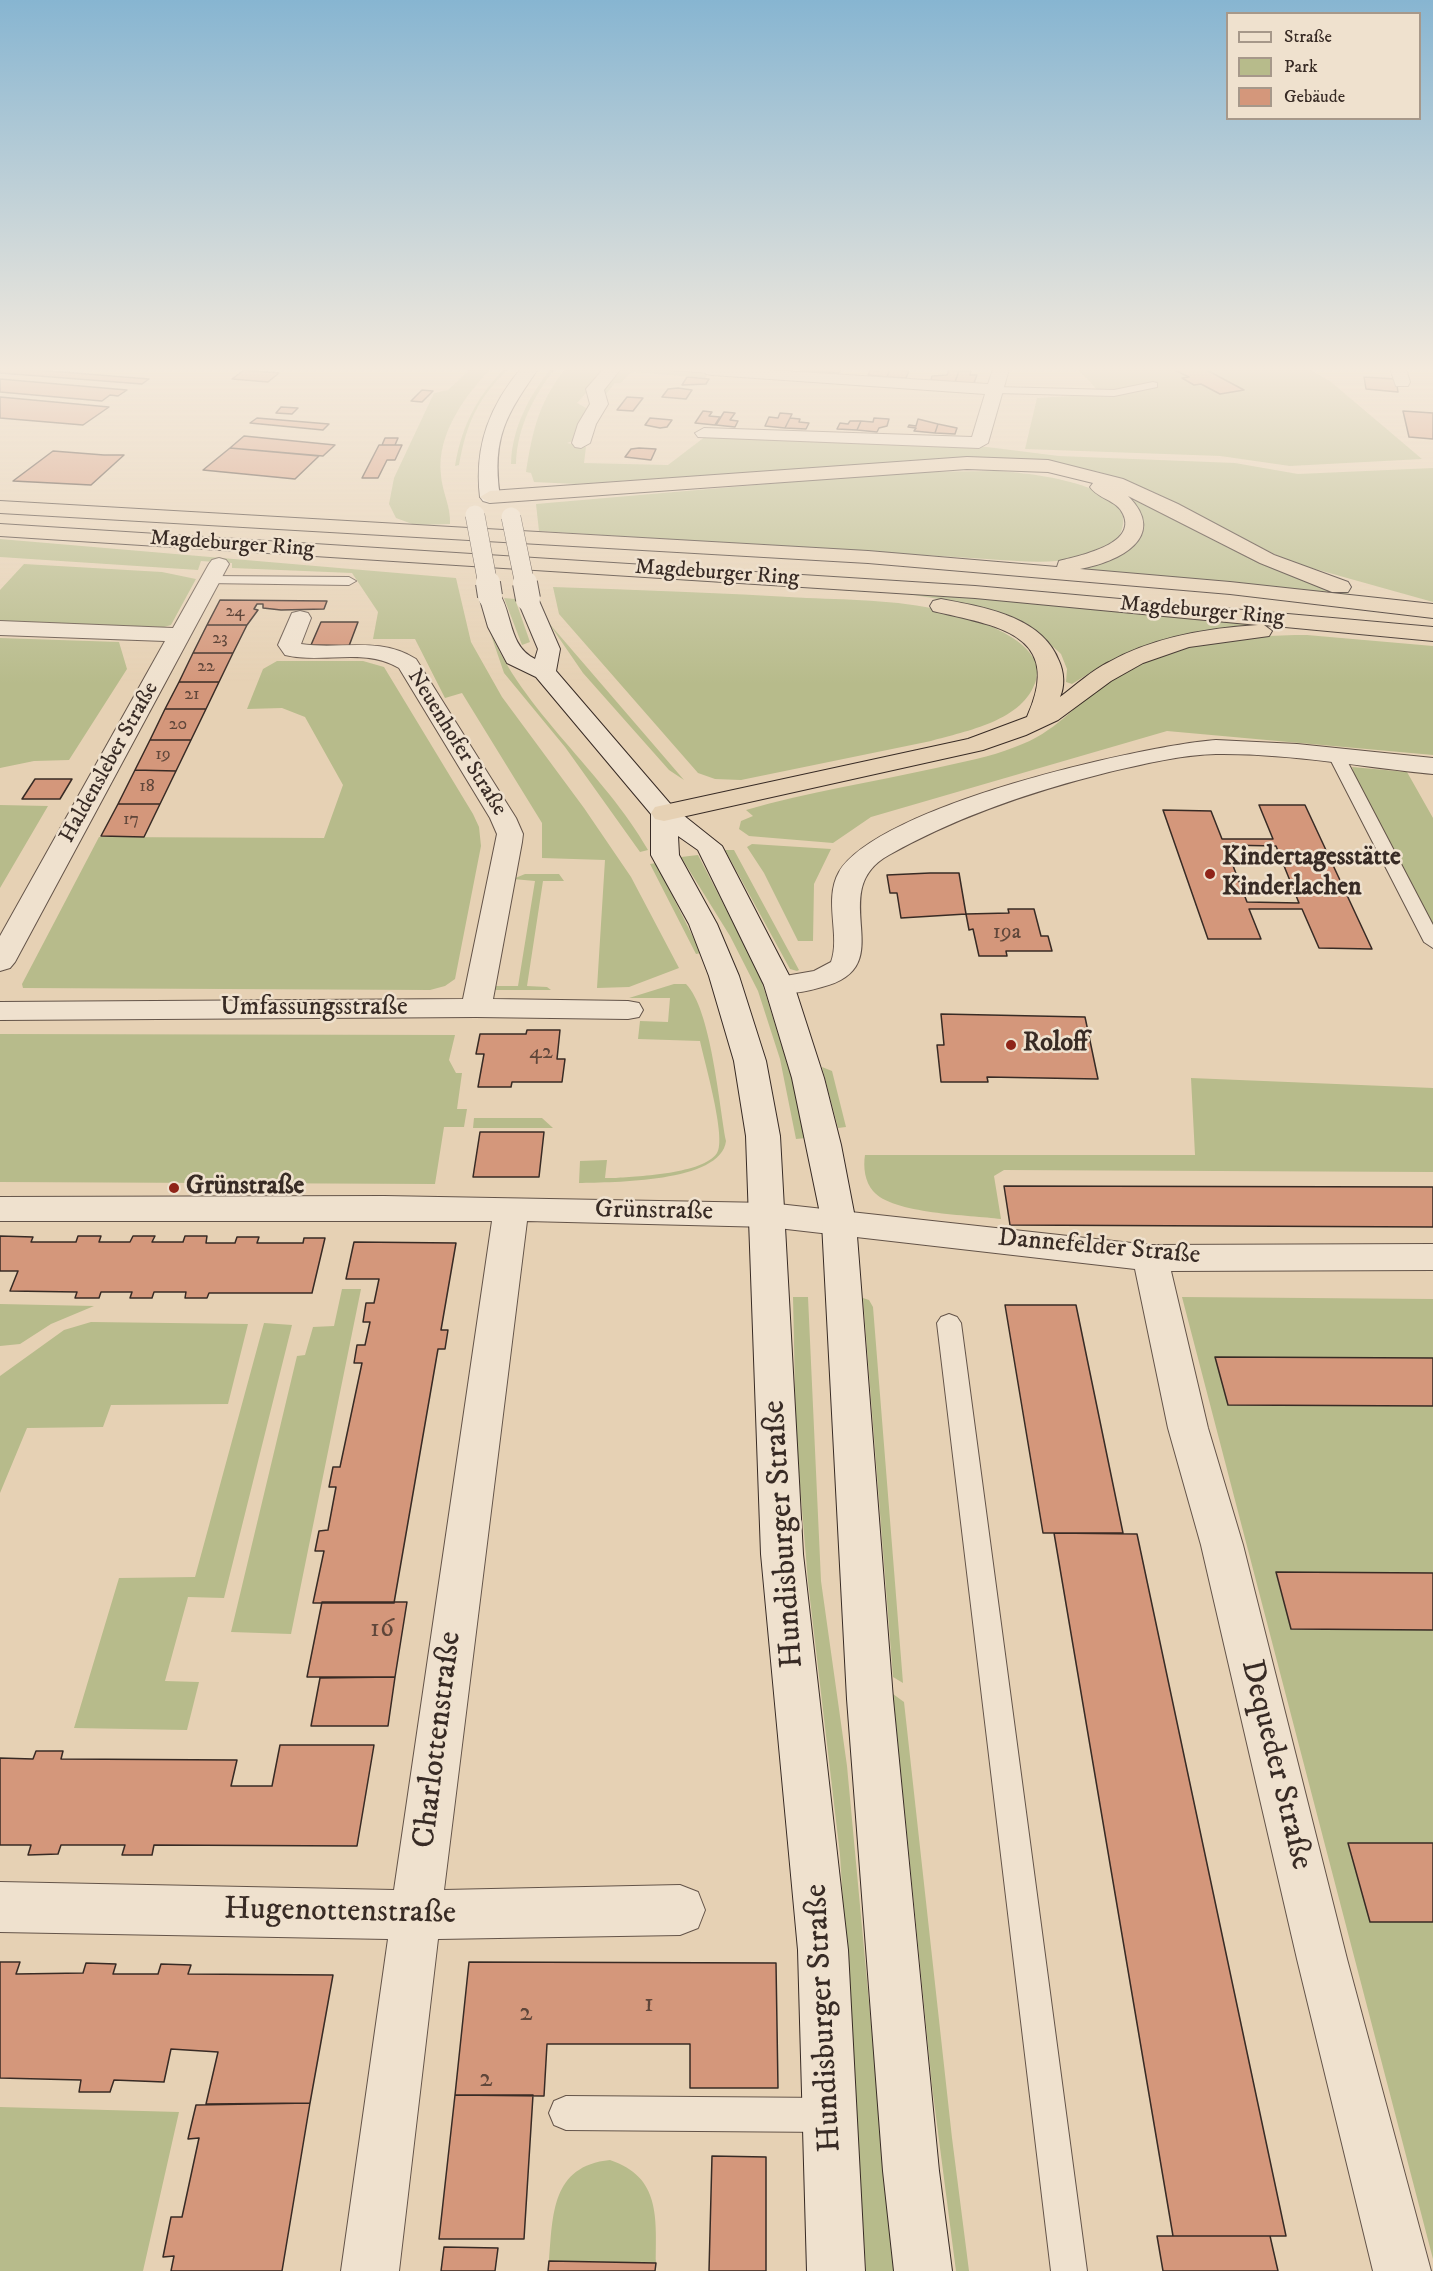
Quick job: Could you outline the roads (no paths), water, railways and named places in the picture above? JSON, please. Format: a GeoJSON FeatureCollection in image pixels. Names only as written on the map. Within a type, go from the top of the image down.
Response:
{"type":"FeatureCollection","features":[{"type":"Feature","properties":{"kind":"highway"},"geometry":{"type":"LineString","coordinates":[[490,497],[834,472]]}},
{"type":"Feature","properties":{"kind":"highway"},"geometry":{"type":"LineString","coordinates":[[967,565],[994,563],[1058,566],[1093,560],[1128,542],[1135,531],[1135,520],[1127,506],[1112,494],[1067,476],[1043,472]]}},
{"type":"Feature","properties":{"kind":"highway"},"geometry":{"type":"LineString","coordinates":[[1072,472],[1099,477],[1149,497],[1245,549],[1290,569],[1336,586],[1428,614]]}},
{"type":"Feature","properties":{"kind":"highway"},"geometry":{"type":"LineString","coordinates":[[0,507],[780,551],[967,565],[1230,588],[1428,614]]}},
{"type":"Feature","properties":{"kind":"highway","name":"Magdeburger Ring"},"geometry":{"type":"LineString","coordinates":[[0,520],[981,581],[1428,614]]}},
{"type":"Feature","properties":{"kind":"highway","name":"Magdeburger Ring"},"geometry":{"type":"LineString","coordinates":[[0,530],[214,563],[975,592],[1433,635]]}},
{"type":"Feature","properties":{"kind":"highway"},"geometry":{"type":"LineString","coordinates":[[214,563],[227,552],[469,573],[848,596],[967,611],[1018,630],[1046,653],[1052,664],[1054,677],[1046,706],[1038,720]]}},
{"type":"Feature","properties":{"kind":"highway"},"geometry":{"type":"LineString","coordinates":[[664,813],[947,752],[997,738],[1060,708],[1088,685],[1119,666],[1185,641],[1232,633],[1277,630],[1405,638],[1433,635]]}},
{"type":"Feature","properties":{"kind":"street"},"geometry":{"type":"LineString","coordinates":[[488,472],[490,497],[475,515],[490,596],[499,627],[515,658],[544,672],[664,813],[709,846],[779,985],[808,1078],[839,1223],[869,1688],[911,2171],[923,2271]]}},
{"type":"Feature","properties":{"kind":"street"},"geometry":{"type":"LineString","coordinates":[[490,497],[512,517],[528,599],[549,649],[544,672]]}},
{"type":"Feature","properties":{"kind":"street","name":"Haldensleber Straße"},"geometry":{"type":"LineString","coordinates":[[0,962],[181,635],[214,563]]}},
{"type":"Feature","properties":{"kind":"street","name":"Neuenhofer Straße"},"geometry":{"type":"LineString","coordinates":[[300,618],[289,645],[292,650],[379,653],[396,657],[408,664],[503,818],[510,834],[509,842],[476,1008]]}},
{"type":"Feature","properties":{"kind":"street"},"geometry":{"type":"LineString","coordinates":[[0,628],[181,635]]}},
{"type":"Feature","properties":{"kind":"street"},"geometry":{"type":"LineString","coordinates":[[779,985],[826,977],[839,971],[847,958],[848,885],[854,871],[877,852],[952,814],[1038,783],[1173,751],[1215,747],[1433,766]]}},
{"type":"Feature","properties":{"kind":"street","name":"Hundisburger Straße"},"geometry":{"type":"LineString","coordinates":[[664,813],[666,855],[716,954],[750,1061],[763,1136],[769,1215],[782,1554],[818,1883],[831,2115],[836,2271]]}},
{"type":"Feature","properties":{"kind":"street","name":"Umfassungsstraße"},"geometry":{"type":"LineString","coordinates":[[0,1011],[476,1008],[628,1010]]}},
{"type":"Feature","properties":{"kind":"street","name":"Grünstraße"},"geometry":{"type":"LineString","coordinates":[[0,1209],[511,1210],[769,1215],[839,1223]]}},
{"type":"Feature","properties":{"kind":"street","name":"Charlottenstraße"},"geometry":{"type":"LineString","coordinates":[[370,2271],[417,1915],[438,1734],[511,1210]]}},
{"type":"Feature","properties":{"kind":"street","name":"Dannefelder Straße"},"geometry":{"type":"LineString","coordinates":[[839,1223],[1150,1258],[1433,1257]]}},
{"type":"Feature","properties":{"kind":"street","name":"Dequeder Straße"},"geometry":{"type":"LineString","coordinates":[[1150,1258],[1188,1428],[1222,1545],[1322,1959],[1402,2271]]}},
{"type":"Feature","properties":{"kind":"street","name":"Hugenottenstraße"},"geometry":{"type":"LineString","coordinates":[[0,1908],[417,1915],[680,1910]]}},
{"type":"Feature","properties":{"kind":"lane"},"geometry":{"type":"LineString","coordinates":[[214,563],[349,581]]}},
{"type":"Feature","properties":{"kind":"lane"},"geometry":{"type":"LineString","coordinates":[[1337,757],[1433,942]]}},
{"type":"Feature","properties":{"kind":"lane"},"geometry":{"type":"LineString","coordinates":[[949,1323],[1069,2271]]}},
{"type":"Feature","properties":{"kind":"lane"},"geometry":{"type":"LineString","coordinates":[[566,2113],[831,2115]]}},
{"type":"Feature","properties":{"kind":"place","name":"Kindertagesstätte Kinderlachen"},"geometry":{"type":"Point","coordinates":[1210,874]}},
{"type":"Feature","properties":{"kind":"place","name":"Roloff"},"geometry":{"type":"Point","coordinates":[1011,1045]}},
{"type":"Feature","properties":{"kind":"place","name":"Grünstraße"},"geometry":{"type":"Point","coordinates":[174,1188]}}]}
